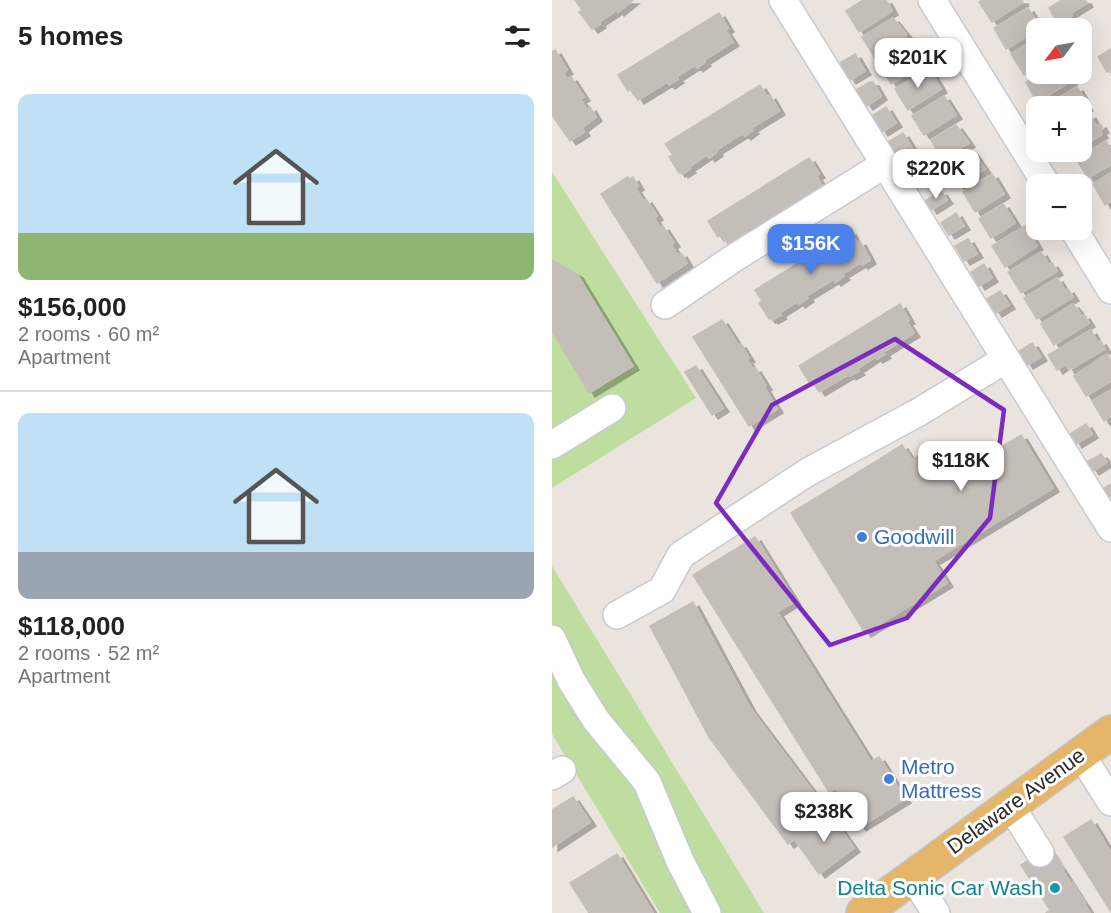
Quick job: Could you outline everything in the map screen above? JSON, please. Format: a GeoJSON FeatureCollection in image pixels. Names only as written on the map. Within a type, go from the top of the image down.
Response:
{"type":"FeatureCollection","features":[{"type":"Feature","properties":{"kind":"main road","name":"Delaware Avenue"},"geometry":{"type":"LineString","coordinates":[[863,913],[1111,732]]}},
{"type":"Feature","properties":{"kind":"street"},"geometry":{"type":"LineString","coordinates":[[783,0],[1111,528]]}},
{"type":"Feature","properties":{"kind":"street"},"geometry":{"type":"LineString","coordinates":[[932,0],[1040,174]]}},
{"type":"Feature","properties":{"kind":"street"},"geometry":{"type":"LineString","coordinates":[[665,305],[731,260],[885,164]]}},
{"type":"Feature","properties":{"kind":"street"},"geometry":{"type":"LineString","coordinates":[[1080,240],[1111,290]]}},
{"type":"Feature","properties":{"kind":"street"},"geometry":{"type":"LineString","coordinates":[[617,615],[662,590],[681,555],[808,472],[919,412],[1006,359]]}},
{"type":"Feature","properties":{"kind":"street"},"geometry":{"type":"LineString","coordinates":[[552,445],[612,408]]}},
{"type":"Feature","properties":{"kind":"street"},"geometry":{"type":"LineString","coordinates":[[552,639],[571,680],[596,720],[647,782],[680,861],[708,913]]}},
{"type":"Feature","properties":{"kind":"street"},"geometry":{"type":"LineString","coordinates":[[1080,753],[1111,802]]}},
{"type":"Feature","properties":{"kind":"street"},"geometry":{"type":"LineString","coordinates":[[1010,805],[1040,853]]}},
{"type":"Feature","properties":{"kind":"street"},"geometry":{"type":"LineString","coordinates":[[913,876],[936,913]]}},
{"type":"Feature","properties":{"kind":"highlighted area"},"geometry":{"type":"Polygon","coordinates":[[[895,339],[1004,410],[990,518],[907,618],[830,645],[716,503],[772,405],[895,339]]]}},
{"type":"Feature","properties":{"kind":"green space"},"geometry":{"type":"Polygon","coordinates":[[[552,172],[696,398],[552,488],[552,172]]]}},
{"type":"Feature","properties":{"kind":"green space"},"geometry":{"type":"Polygon","coordinates":[[[552,566],[764,913],[660,913],[552,734],[552,566]]]}},
{"type":"Feature","properties":{"kind":"building"},"geometry":{"type":"Polygon","coordinates":[[[575,0],[633,0],[592,29],[579,12],[582,10],[575,0]]]}},
{"type":"Feature","properties":{"kind":"building"},"geometry":{"type":"Polygon","coordinates":[[[863,0],[886,0],[892,11],[859,32],[846,11],[863,0]]]}},
{"type":"Feature","properties":{"kind":"building"},"geometry":{"type":"Polygon","coordinates":[[[983,0],[1022,0],[1023,2],[992,22],[979,2],[983,0]]]}},
{"type":"Feature","properties":{"kind":"building"},"geometry":{"type":"Polygon","coordinates":[[[1062,0],[1072,16],[1055,18],[1049,8],[1062,0]]]}},
{"type":"Feature","properties":{"kind":"building"},"geometry":{"type":"Polygon","coordinates":[[[1063,0],[1085,0],[1087,3],[1071,13],[1063,0]]]}},
{"type":"Feature","properties":{"kind":"building"},"geometry":{"type":"Polygon","coordinates":[[[1028,8],[1034,18],[1026,18],[1026,37],[1006,49],[994,28],[1028,8]]]}},
{"type":"Feature","properties":{"kind":"building"},"geometry":{"type":"Polygon","coordinates":[[[719,13],[728,28],[725,30],[733,42],[704,60],[705,62],[697,68],[695,65],[676,77],[678,79],[669,85],[667,82],[638,100],[631,89],[628,91],[618,75],[719,13]]]}},
{"type":"Feature","properties":{"kind":"building"},"geometry":{"type":"Polygon","coordinates":[[[893,18],[906,34],[906,39],[875,58],[862,37],[893,18]]]}},
{"type":"Feature","properties":{"kind":"building"},"geometry":{"type":"Polygon","coordinates":[[[912,42],[925,63],[891,84],[879,62],[912,42]]]}},
{"type":"Feature","properties":{"kind":"building"},"geometry":{"type":"Polygon","coordinates":[[[1026,44],[1026,74],[1024,75],[1011,54],[1026,44]]]}},
{"type":"Feature","properties":{"kind":"building"},"geometry":{"type":"Polygon","coordinates":[[[1111,49],[1111,70],[1107,72],[1098,57],[1111,49]]]}},
{"type":"Feature","properties":{"kind":"building"},"geometry":{"type":"Polygon","coordinates":[[[555,50],[567,70],[563,73],[567,79],[571,77],[584,97],[580,99],[587,110],[590,107],[596,117],[582,128],[584,132],[570,141],[552,115],[552,52],[555,50]]]}},
{"type":"Feature","properties":{"kind":"building"},"geometry":{"type":"Polygon","coordinates":[[[855,54],[865,71],[850,80],[840,63],[855,54]]]}},
{"type":"Feature","properties":{"kind":"building"},"geometry":{"type":"Polygon","coordinates":[[[929,68],[941,89],[908,110],[895,89],[929,68]]]}},
{"type":"Feature","properties":{"kind":"building"},"geometry":{"type":"Polygon","coordinates":[[[873,82],[881,96],[867,106],[856,90],[873,82]]]}},
{"type":"Feature","properties":{"kind":"building"},"geometry":{"type":"Polygon","coordinates":[[[1027,84],[1066,84],[1047,96],[1034,96],[1027,84]]]}},
{"type":"Feature","properties":{"kind":"building"},"geometry":{"type":"Polygon","coordinates":[[[760,85],[767,97],[770,95],[779,111],[751,128],[753,130],[745,136],[743,133],[716,150],[717,152],[709,158],[707,155],[689,167],[690,169],[682,174],[679,173],[669,157],[673,155],[665,144],[760,85]]]}},
{"type":"Feature","properties":{"kind":"building"},"geometry":{"type":"Polygon","coordinates":[[[1077,87],[1083,96],[1062,96],[1077,87]]]}},
{"type":"Feature","properties":{"kind":"building"},"geometry":{"type":"Polygon","coordinates":[[[944,96],[956,115],[924,135],[912,116],[944,96]]]}},
{"type":"Feature","properties":{"kind":"building"},"geometry":{"type":"Polygon","coordinates":[[[886,107],[896,123],[882,132],[872,116],[886,107]]]}},
{"type":"Feature","properties":{"kind":"building"},"geometry":{"type":"Polygon","coordinates":[[[1092,118],[1096,126],[1100,124],[1103,129],[1100,131],[1102,134],[1092,140],[1092,118]]]}},
{"type":"Feature","properties":{"kind":"building"},"geometry":{"type":"Polygon","coordinates":[[[956,125],[969,143],[942,159],[931,140],[956,125]]]}},
{"type":"Feature","properties":{"kind":"building"},"geometry":{"type":"Polygon","coordinates":[[[903,133],[913,150],[898,158],[888,142],[903,133]]]}},
{"type":"Feature","properties":{"kind":"building"},"geometry":{"type":"Polygon","coordinates":[[[1106,141],[1111,149],[1111,164],[1092,176],[1085,174],[1078,162],[1092,162],[1092,149],[1106,141]]]}},
{"type":"Feature","properties":{"kind":"building"},"geometry":{"type":"Polygon","coordinates":[[[972,151],[985,169],[958,185],[947,166],[972,151]]]}},
{"type":"Feature","properties":{"kind":"building"},"geometry":{"type":"Polygon","coordinates":[[[809,158],[819,174],[816,176],[823,187],[729,246],[721,234],[718,237],[708,221],[809,158]]]}},
{"type":"Feature","properties":{"kind":"building"},"geometry":{"type":"Polygon","coordinates":[[[924,166],[929,175],[916,183],[910,174],[924,166]]]}},
{"type":"Feature","properties":{"kind":"building"},"geometry":{"type":"Polygon","coordinates":[[[1111,173],[1111,201],[1105,205],[1093,184],[1111,173]]]}},
{"type":"Feature","properties":{"kind":"building"},"geometry":{"type":"Polygon","coordinates":[[[992,174],[1004,194],[975,212],[963,192],[992,174]]]}},
{"type":"Feature","properties":{"kind":"building"},"geometry":{"type":"Polygon","coordinates":[[[628,177],[630,179],[633,177],[638,186],[635,188],[643,201],[646,199],[657,216],[654,218],[660,228],[663,226],[674,243],[671,245],[678,255],[681,253],[687,263],[657,283],[601,194],[628,177]]]}},
{"type":"Feature","properties":{"kind":"building"},"geometry":{"type":"Polygon","coordinates":[[[941,191],[947,200],[931,210],[925,201],[941,191]]]}},
{"type":"Feature","properties":{"kind":"building"},"geometry":{"type":"Polygon","coordinates":[[[1003,204],[1015,223],[991,238],[979,219],[1003,204]]]}},
{"type":"Feature","properties":{"kind":"building"},"geometry":{"type":"Polygon","coordinates":[[[956,213],[964,226],[949,235],[941,223],[956,213]]]}},
{"type":"Feature","properties":{"kind":"building"},"geometry":{"type":"Polygon","coordinates":[[[1025,226],[1026,240],[1033,240],[1037,246],[1005,267],[992,246],[1025,226]]]}},
{"type":"Feature","properties":{"kind":"building"},"geometry":{"type":"Polygon","coordinates":[[[850,231],[857,243],[860,241],[870,260],[862,265],[860,263],[842,274],[844,276],[835,282],[834,279],[806,296],[808,298],[799,304],[798,301],[779,313],[781,315],[772,320],[769,319],[759,303],[762,301],[755,290],[850,231]]]}},
{"type":"Feature","properties":{"kind":"building"},"geometry":{"type":"Polygon","coordinates":[[[968,239],[977,254],[964,261],[955,246],[968,239]]]}},
{"type":"Feature","properties":{"kind":"building"},"geometry":{"type":"Polygon","coordinates":[[[1041,252],[1049,265],[1052,263],[1057,271],[1021,293],[1008,272],[1041,252]]]}},
{"type":"Feature","properties":{"kind":"building"},"geometry":{"type":"Polygon","coordinates":[[[552,260],[577,274],[633,366],[589,393],[552,331],[552,260]]]}},
{"type":"Feature","properties":{"kind":"building"},"geometry":{"type":"Polygon","coordinates":[[[984,264],[992,278],[979,286],[971,272],[984,264]]]}},
{"type":"Feature","properties":{"kind":"building"},"geometry":{"type":"Polygon","coordinates":[[[1057,278],[1065,291],[1068,289],[1073,297],[1037,319],[1024,298],[1057,278]]]}},
{"type":"Feature","properties":{"kind":"building"},"geometry":{"type":"Polygon","coordinates":[[[1000,291],[1009,305],[996,313],[987,299],[1000,291]]]}},
{"type":"Feature","properties":{"kind":"building"},"geometry":{"type":"Polygon","coordinates":[[[900,304],[909,320],[906,321],[914,333],[883,352],[885,354],[877,359],[875,357],[857,369],[859,371],[850,376],[849,374],[819,392],[812,380],[809,382],[799,366],[900,304]]]}},
{"type":"Feature","properties":{"kind":"building"},"geometry":{"type":"Polygon","coordinates":[[[1073,304],[1081,317],[1084,315],[1089,323],[1054,345],[1041,324],[1073,304]]]}},
{"type":"Feature","properties":{"kind":"building"},"geometry":{"type":"Polygon","coordinates":[[[722,320],[749,358],[746,359],[753,369],[755,368],[777,409],[749,426],[693,337],[722,320]]]}},
{"type":"Feature","properties":{"kind":"building"},"geometry":{"type":"Polygon","coordinates":[[[1091,330],[1098,343],[1100,341],[1105,349],[1069,370],[1066,364],[1057,370],[1048,355],[1091,330]]]}},
{"type":"Feature","properties":{"kind":"building"},"geometry":{"type":"Polygon","coordinates":[[[1032,343],[1041,357],[1027,365],[1019,351],[1032,343]]]}},
{"type":"Feature","properties":{"kind":"building"},"geometry":{"type":"Polygon","coordinates":[[[1107,354],[1111,360],[1111,381],[1086,396],[1074,376],[1107,354]]]}},
{"type":"Feature","properties":{"kind":"building"},"geometry":{"type":"Polygon","coordinates":[[[696,366],[723,408],[712,415],[685,372],[696,366]]]}},
{"type":"Feature","properties":{"kind":"building"},"geometry":{"type":"Polygon","coordinates":[[[1111,390],[1111,416],[1104,421],[1092,401],[1111,390]]]}},
{"type":"Feature","properties":{"kind":"building"},"geometry":{"type":"Polygon","coordinates":[[[1086,424],[1092,434],[1076,444],[1070,434],[1086,424]]]}},
{"type":"Feature","properties":{"kind":"building"},"geometry":{"type":"Polygon","coordinates":[[[1021,435],[1053,488],[933,561],[873,463],[902,445],[912,460],[940,443],[959,473],[1021,435]]]}},
{"type":"Feature","properties":{"kind":"building"},"geometry":{"type":"Polygon","coordinates":[[[1101,454],[1107,462],[1093,471],[1087,462],[1101,454]]]}},
{"type":"Feature","properties":{"kind":"building","name":"Goodwill"},"geometry":{"type":"Polygon","coordinates":[[[873,463],[947,583],[865,633],[791,513],[873,463]]]}},
{"type":"Feature","properties":{"kind":"building"},"geometry":{"type":"Polygon","coordinates":[[[1111,484],[1111,496],[1109,497],[1104,488],[1111,484]]]}},
{"type":"Feature","properties":{"kind":"building"},"geometry":{"type":"Polygon","coordinates":[[[755,537],[795,601],[777,612],[871,762],[879,757],[905,799],[860,827],[836,788],[829,792],[693,575],[755,537]]]}},
{"type":"Feature","properties":{"kind":"building"},"geometry":{"type":"Polygon","coordinates":[[[693,602],[750,708],[829,813],[788,844],[709,737],[650,626],[693,602]]]}},
{"type":"Feature","properties":{"kind":"building"},"geometry":{"type":"Polygon","coordinates":[[[573,797],[590,822],[552,847],[552,810],[573,797]]]}},
{"type":"Feature","properties":{"kind":"building"},"geometry":{"type":"Polygon","coordinates":[[[829,813],[854,848],[819,874],[794,839],[829,813]]]}},
{"type":"Feature","properties":{"kind":"building"},"geometry":{"type":"Polygon","coordinates":[[[1091,820],[1111,853],[1111,912],[1064,837],[1091,820]]]}},
{"type":"Feature","properties":{"kind":"building","name":"Delta Sonic Car Wash"},"geometry":{"type":"Polygon","coordinates":[[[1048,848],[1090,913],[1046,913],[1050,910],[1021,865],[1048,848]]]}},
{"type":"Feature","properties":{"kind":"building"},"geometry":{"type":"Polygon","coordinates":[[[617,854],[653,913],[589,913],[570,883],[617,854]]]}},
{"type":"Feature","properties":{"kind":"tunnel"},"geometry":{"type":"LineString","coordinates":[[1040,853],[1077,913]]}},
{"type":"Feature","properties":{"kind":"place","name":"Goodwill"},"geometry":{"type":"Point","coordinates":[862,537]}},
{"type":"Feature","properties":{"kind":"place","name":"Metro Mattress"},"geometry":{"type":"Point","coordinates":[889,779]}},
{"type":"Feature","properties":{"kind":"place","name":"Delta Sonic Car Wash"},"geometry":{"type":"Point","coordinates":[1055,888]}}]}
